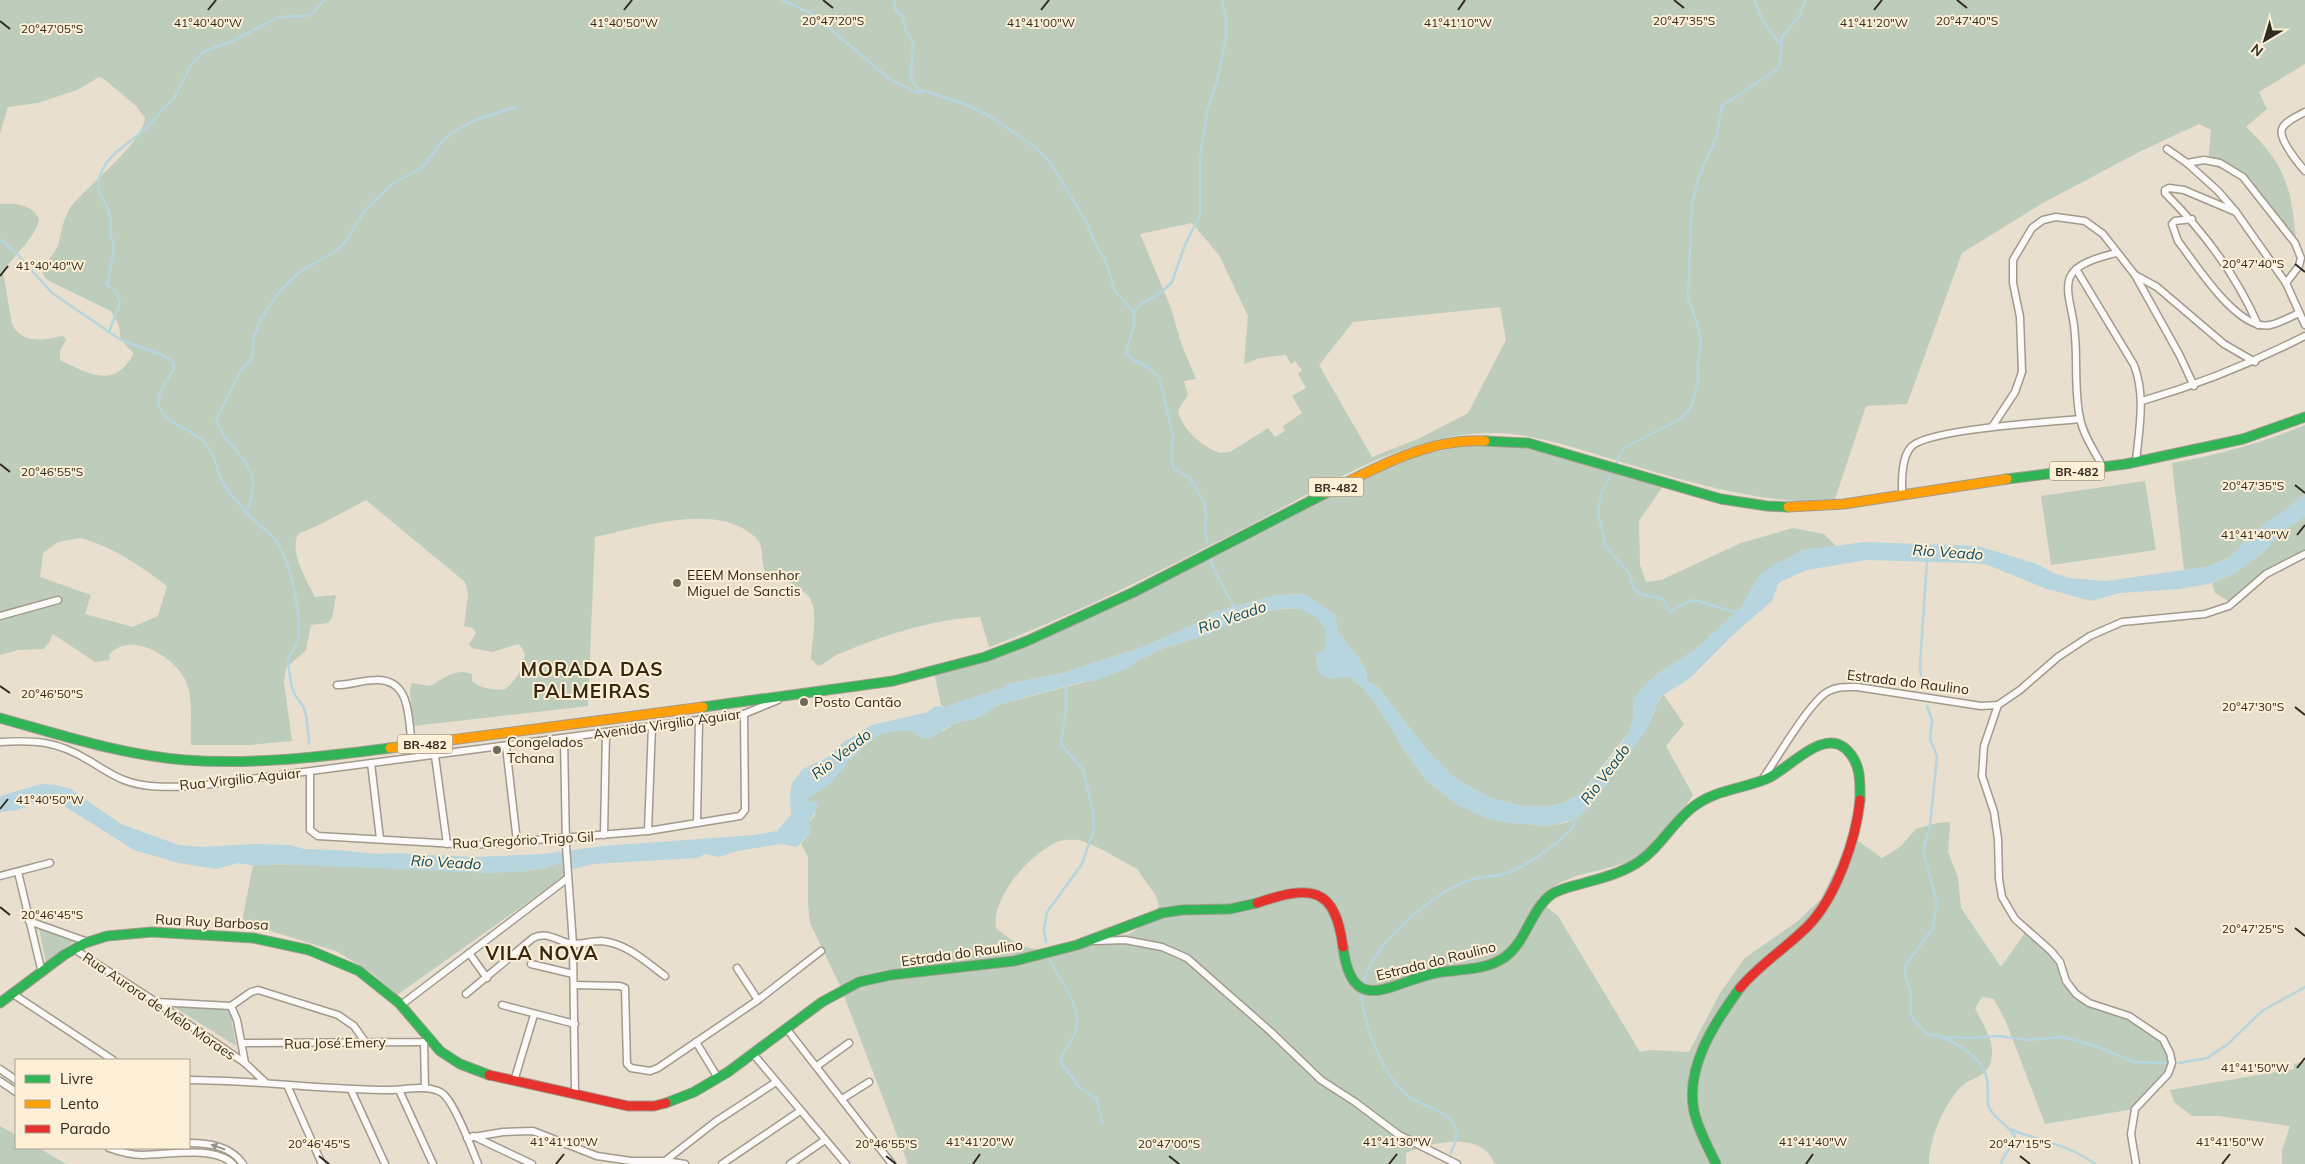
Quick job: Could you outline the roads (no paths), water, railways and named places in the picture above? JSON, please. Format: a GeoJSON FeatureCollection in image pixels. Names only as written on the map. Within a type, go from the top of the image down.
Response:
{"type":"FeatureCollection","features":[{"type":"Feature","properties":{"kind":"main road","name":"BR-482"},"geometry":{"type":"LineString","coordinates":[[0,718],[117,750],[209,762],[292,760],[412,746],[893,681],[985,657],[1073,621],[1372,468],[1419,450],[1470,440],[1528,443],[1721,499],[1767,506],[1844,504],[1972,484],[2136,462],[2243,439],[2305,417]]}},
{"type":"Feature","properties":{"kind":"main road"},"geometry":{"type":"LineString","coordinates":[[1716,1164],[1696,1118],[1693,1106],[1694,1081],[1706,1044],[1721,1015],[1751,975],[1810,924],[1820,912],[1846,862],[1857,825],[1859,770],[1856,760],[1847,748],[1835,742],[1819,745],[1774,776],[1762,780]]}},
{"type":"Feature","properties":{"kind":"main road","name":"Estrada do Raulino"},"geometry":{"type":"LineString","coordinates":[[851,984],[887,977],[1000,964],[1066,948],[1163,913],[1185,910],[1229,910],[1289,894],[1306,892],[1319,895],[1334,906],[1337,912],[1344,958],[1350,977],[1360,988],[1379,990],[1428,974],[1478,968],[1504,960],[1512,953],[1537,910],[1552,894],[1622,871],[1654,851],[1691,807],[1704,799],[1762,780]]}},
{"type":"Feature","properties":{"kind":"main road","name":"Rua Ruy Barbosa"},"geometry":{"type":"LineString","coordinates":[[0,1003],[74,950],[88,942],[108,935],[134,932],[226,934],[275,940],[347,965],[366,976],[401,1005],[426,1041],[445,1056],[466,1067],[514,1081],[575,1092],[627,1107],[640,1108],[657,1106],[682,1098],[718,1078],[754,1055],[786,1028],[851,984]]}},
{"type":"Feature","properties":{"kind":"street"},"geometry":{"type":"LineString","coordinates":[[2305,112],[2287,123],[2282,129],[2282,135],[2287,146],[2305,172]]}},
{"type":"Feature","properties":{"kind":"street"},"geometry":{"type":"LineString","coordinates":[[2167,150],[2187,163],[2218,191],[2236,212],[2286,283],[2305,325]]}},
{"type":"Feature","properties":{"kind":"street"},"geometry":{"type":"LineString","coordinates":[[2187,163],[2204,160],[2220,163],[2243,177],[2295,243],[2301,258],[2299,266],[2286,283]]}},
{"type":"Feature","properties":{"kind":"street"},"geometry":{"type":"LineString","coordinates":[[2236,212],[2184,190],[2169,188],[2165,190],[2165,193],[2192,219],[2231,272],[2258,324]]}},
{"type":"Feature","properties":{"kind":"street"},"geometry":{"type":"LineString","coordinates":[[1992,427],[2015,392],[2022,372],[2020,317],[2013,283],[2013,260],[2032,228],[2043,220],[2056,217],[2085,221],[2103,234],[2135,275],[2179,354],[2194,386]]}},
{"type":"Feature","properties":{"kind":"street"},"geometry":{"type":"LineString","coordinates":[[2192,219],[2175,221],[2172,224],[2178,241],[2232,310],[2258,324],[2270,326],[2299,313]]}},
{"type":"Feature","properties":{"kind":"street"},"geometry":{"type":"LineString","coordinates":[[2102,467],[2080,419],[2076,382],[2076,339],[2068,286],[2070,277],[2076,269],[2093,260],[2116,253]]}},
{"type":"Feature","properties":{"kind":"street"},"geometry":{"type":"LineString","coordinates":[[2076,269],[2134,365],[2139,378],[2142,401],[2136,462]]}},
{"type":"Feature","properties":{"kind":"street"},"geometry":{"type":"LineString","coordinates":[[2135,275],[2146,279],[2157,287],[2224,344],[2255,362]]}},
{"type":"Feature","properties":{"kind":"street"},"geometry":{"type":"LineString","coordinates":[[2142,401],[2194,386],[2255,362],[2305,336]]}},
{"type":"Feature","properties":{"kind":"street"},"geometry":{"type":"LineString","coordinates":[[1902,495],[1903,467],[1911,446],[1935,436],[1992,427],[2080,419]]}},
{"type":"Feature","properties":{"kind":"street"},"geometry":{"type":"LineString","coordinates":[[2136,1164],[2132,1134],[2135,1109],[2168,1074],[2172,1063],[2170,1053],[2163,1039],[2142,1024],[2129,1016],[2089,1003],[2076,994],[2066,981],[2060,962],[2051,951],[2015,919],[2002,897],[1994,812],[1982,776],[1984,746],[1998,705],[2020,690],[2058,657],[2090,636],[2122,622],[2205,614],[2229,606],[2266,574],[2305,554]]}},
{"type":"Feature","properties":{"kind":"street"},"geometry":{"type":"LineString","coordinates":[[0,616],[58,600]]}},
{"type":"Feature","properties":{"kind":"street"},"geometry":{"type":"LineString","coordinates":[[337,685],[353,685],[378,680],[399,687],[404,695],[412,746]]}},
{"type":"Feature","properties":{"kind":"street","name":"Estrada do Raulino"},"geometry":{"type":"LineString","coordinates":[[1762,780],[1814,703],[1827,692],[1839,687],[1858,687],[1981,706],[1998,705]]}},
{"type":"Feature","properties":{"kind":"street","name":"Avenida Virgilio Aguiar"},"geometry":{"type":"LineString","coordinates":[[310,772],[744,714],[783,697]]}},
{"type":"Feature","properties":{"kind":"street","name":"Rua Gregório Trigo Gil"},"geometry":{"type":"LineString","coordinates":[[310,772],[310,830],[318,836],[473,845],[648,831],[740,816],[745,810],[744,714]]}},
{"type":"Feature","properties":{"kind":"street"},"geometry":{"type":"LineString","coordinates":[[697,823],[699,720]]}},
{"type":"Feature","properties":{"kind":"street"},"geometry":{"type":"LineString","coordinates":[[648,831],[652,726]]}},
{"type":"Feature","properties":{"kind":"street"},"geometry":{"type":"LineString","coordinates":[[604,835],[606,732]]}},
{"type":"Feature","properties":{"kind":"street"},"geometry":{"type":"LineString","coordinates":[[564,738],[566,846],[574,974],[575,1092]]}},
{"type":"Feature","properties":{"kind":"street","name":"Rua Virgilio Aguiar"},"geometry":{"type":"LineString","coordinates":[[0,742],[30,740],[50,743],[73,751],[125,781],[150,786],[205,786],[310,772]]}},
{"type":"Feature","properties":{"kind":"street"},"geometry":{"type":"LineString","coordinates":[[506,746],[517,842]]}},
{"type":"Feature","properties":{"kind":"street"},"geometry":{"type":"LineString","coordinates":[[435,756],[447,844]]}},
{"type":"Feature","properties":{"kind":"street"},"geometry":{"type":"LineString","coordinates":[[371,763],[380,839]]}},
{"type":"Feature","properties":{"kind":"street"},"geometry":{"type":"LineString","coordinates":[[0,876],[50,863]]}},
{"type":"Feature","properties":{"kind":"street"},"geometry":{"type":"LineString","coordinates":[[18,872],[42,973]]}},
{"type":"Feature","properties":{"kind":"street"},"geometry":{"type":"LineString","coordinates":[[401,1005],[568,877]]}},
{"type":"Feature","properties":{"kind":"street"},"geometry":{"type":"LineString","coordinates":[[29,921],[88,942]]}},
{"type":"Feature","properties":{"kind":"street"},"geometry":{"type":"LineString","coordinates":[[466,994],[526,944],[537,936],[545,935],[573,944],[603,941],[617,945],[633,952],[665,976]]}},
{"type":"Feature","properties":{"kind":"street"},"geometry":{"type":"LineString","coordinates":[[1088,941],[1116,940],[1141,943],[1162,947],[1187,958],[1270,1031],[1321,1080],[1356,1102],[1399,1135],[1457,1164]]}},
{"type":"Feature","properties":{"kind":"street","name":"Rua Aurora de Melo Moraes"},"geometry":{"type":"LineString","coordinates":[[74,950],[156,1002],[245,1063],[266,1082]]}},
{"type":"Feature","properties":{"kind":"street"},"geometry":{"type":"LineString","coordinates":[[574,985],[620,986],[625,988],[626,1061],[631,1068],[650,1071],[658,1068],[758,1000],[821,951]]}},
{"type":"Feature","properties":{"kind":"street"},"geometry":{"type":"LineString","coordinates":[[469,953],[487,978]]}},
{"type":"Feature","properties":{"kind":"street"},"geometry":{"type":"LineString","coordinates":[[531,964],[574,974]]}},
{"type":"Feature","properties":{"kind":"street"},"geometry":{"type":"LineString","coordinates":[[737,968],[758,1000]]}},
{"type":"Feature","properties":{"kind":"street"},"geometry":{"type":"LineString","coordinates":[[156,1002],[232,1006],[254,991],[293,1000],[344,1018],[354,1026],[366,1043]]}},
{"type":"Feature","properties":{"kind":"street"},"geometry":{"type":"LineString","coordinates":[[13,994],[111,1059]]}},
{"type":"Feature","properties":{"kind":"street"},"geometry":{"type":"LineString","coordinates":[[502,1005],[534,1015],[574,1024]]}},
{"type":"Feature","properties":{"kind":"street","name":"Rua Aurora de Melo Moraes"},"geometry":{"type":"LineString","coordinates":[[232,1006],[245,1063]]}},
{"type":"Feature","properties":{"kind":"street"},"geometry":{"type":"LineString","coordinates":[[514,1081],[534,1015]]}},
{"type":"Feature","properties":{"kind":"street"},"geometry":{"type":"LineString","coordinates":[[786,1028],[892,1164]]}},
{"type":"Feature","properties":{"kind":"street"},"geometry":{"type":"LineString","coordinates":[[425,1088],[426,1041]]}},
{"type":"Feature","properties":{"kind":"street","name":"Rua José Emery"},"geometry":{"type":"LineString","coordinates":[[242,1044],[426,1041]]}},
{"type":"Feature","properties":{"kind":"street"},"geometry":{"type":"LineString","coordinates":[[696,1042],[718,1078]]}},
{"type":"Feature","properties":{"kind":"street"},"geometry":{"type":"LineString","coordinates":[[817,1066],[849,1043]]}},
{"type":"Feature","properties":{"kind":"street"},"geometry":{"type":"LineString","coordinates":[[754,1055],[846,1164]]}},
{"type":"Feature","properties":{"kind":"street"},"geometry":{"type":"LineString","coordinates":[[0,1070],[15,1079]]}},
{"type":"Feature","properties":{"kind":"street"},"geometry":{"type":"LineString","coordinates":[[190,1080],[266,1082],[351,1090],[425,1088],[438,1091],[450,1101],[470,1137],[478,1164]]}},
{"type":"Feature","properties":{"kind":"street"},"geometry":{"type":"LineString","coordinates":[[0,1081],[15,1091]]}},
{"type":"Feature","properties":{"kind":"street"},"geometry":{"type":"LineString","coordinates":[[665,1161],[715,1122],[776,1082]]}},
{"type":"Feature","properties":{"kind":"street"},"geometry":{"type":"LineString","coordinates":[[842,1099],[869,1082]]}},
{"type":"Feature","properties":{"kind":"street"},"geometry":{"type":"LineString","coordinates":[[287,1085],[322,1164]]}},
{"type":"Feature","properties":{"kind":"street"},"geometry":{"type":"LineString","coordinates":[[351,1090],[385,1164]]}},
{"type":"Feature","properties":{"kind":"street"},"geometry":{"type":"LineString","coordinates":[[399,1090],[433,1164]]}},
{"type":"Feature","properties":{"kind":"street"},"geometry":{"type":"LineString","coordinates":[[722,1164],[800,1111]]}},
{"type":"Feature","properties":{"kind":"street"},"geometry":{"type":"LineString","coordinates":[[470,1137],[533,1130],[597,1156],[631,1161],[665,1161],[685,1164]]}},
{"type":"Feature","properties":{"kind":"street"},"geometry":{"type":"LineString","coordinates":[[470,1137],[532,1164]]}},
{"type":"Feature","properties":{"kind":"street"},"geometry":{"type":"LineString","coordinates":[[790,1164],[825,1140]]}},
{"type":"Feature","properties":{"kind":"street"},"geometry":{"type":"LineString","coordinates":[[190,1143],[222,1147],[243,1164]]}},
{"type":"Feature","properties":{"kind":"street"},"geometry":{"type":"LineString","coordinates":[[112,1149],[130,1154],[158,1151],[211,1154],[226,1158],[233,1164]]}},
{"type":"Feature","properties":{"kind":"water"},"geometry":{"type":"Polygon","coordinates":[[[2305,495],[2305,516],[2283,531],[2269,547],[2246,565],[2232,575],[2208,584],[2180,589],[2120,593],[2091,601],[2047,589],[1985,564],[1866,560],[1807,570],[1778,584],[1772,601],[1734,634],[1689,679],[1660,697],[1647,729],[1590,806],[1577,818],[1551,826],[1509,823],[1486,818],[1458,805],[1436,789],[1425,779],[1404,750],[1379,709],[1363,688],[1350,677],[1331,679],[1319,674],[1316,656],[1317,653],[1325,650],[1326,637],[1323,626],[1308,612],[1288,608],[1278,609],[1223,626],[1210,634],[1164,648],[1137,661],[1129,668],[1094,681],[1082,682],[997,705],[980,717],[953,724],[931,738],[921,738],[914,732],[901,730],[880,734],[855,754],[830,784],[809,798],[809,802],[816,802],[818,807],[810,821],[810,833],[797,847],[782,844],[737,851],[719,857],[705,854],[697,858],[593,864],[574,869],[558,863],[546,868],[517,872],[489,873],[279,864],[256,866],[238,863],[216,869],[178,863],[134,850],[58,802],[42,801],[17,810],[0,812],[0,796],[41,784],[56,785],[71,789],[121,824],[179,845],[202,847],[255,844],[290,845],[304,849],[379,854],[475,857],[543,854],[603,846],[753,835],[777,831],[791,815],[790,796],[792,783],[803,769],[828,757],[842,743],[872,725],[928,712],[934,707],[940,706],[958,712],[970,710],[985,702],[1007,684],[1059,674],[1143,647],[1200,622],[1211,613],[1278,595],[1305,594],[1335,615],[1338,632],[1359,658],[1367,674],[1367,681],[1377,686],[1427,750],[1456,779],[1491,798],[1522,806],[1547,807],[1565,802],[1581,793],[1617,750],[1629,732],[1633,718],[1634,698],[1643,687],[1656,675],[1696,649],[1750,601],[1771,570],[1803,550],[1865,542],[1978,546],[2037,564],[2053,573],[2070,578],[2106,581],[2205,567],[2229,558],[2257,530],[2305,495]]]}},
{"type":"Feature","properties":{"kind":"waterway"},"geometry":{"type":"LineString","coordinates":[[109,332],[120,303],[115,290],[107,285],[114,248],[110,231],[111,221],[109,212],[98,188],[100,175],[106,163],[115,153],[144,130],[174,98],[191,65],[203,52],[235,40],[278,17],[307,16],[313,13],[324,0]]}},
{"type":"Feature","properties":{"kind":"waterway"},"geometry":{"type":"LineString","coordinates":[[782,0],[811,13],[891,80],[915,92],[922,92]]}},
{"type":"Feature","properties":{"kind":"waterway"},"geometry":{"type":"LineString","coordinates":[[895,0],[895,9],[903,17],[906,32],[913,41],[912,81],[919,89],[965,104],[986,114],[1031,144],[1050,162],[1087,223],[1096,245],[1105,259],[1115,291],[1134,312],[1134,326],[1126,352],[1133,360],[1148,367],[1159,377],[1173,435],[1171,459],[1174,469],[1190,478],[1204,502],[1207,542]]}},
{"type":"Feature","properties":{"kind":"waterway"},"geometry":{"type":"LineString","coordinates":[[1134,311],[1163,291],[1172,282],[1185,245],[1200,215],[1200,158],[1207,111],[1217,81],[1226,38],[1226,18],[1222,0]]}},
{"type":"Feature","properties":{"kind":"waterway"},"geometry":{"type":"LineString","coordinates":[[1754,0],[1762,19],[1779,43]]}},
{"type":"Feature","properties":{"kind":"waterway"},"geometry":{"type":"LineString","coordinates":[[1616,463],[1624,448],[1682,418],[1692,405],[1698,381],[1701,344],[1699,329],[1688,298],[1692,203],[1699,176],[1716,138],[1722,106],[1776,70],[1780,63],[1782,36],[1799,17],[1806,0]]}},
{"type":"Feature","properties":{"kind":"waterway"},"geometry":{"type":"LineString","coordinates":[[246,512],[252,495],[253,481],[250,470],[222,432],[216,420],[240,372],[252,357],[254,336],[261,319],[280,291],[301,271],[331,254],[344,244],[365,210],[393,183],[422,168],[440,144],[452,133],[475,120],[516,107]]}},
{"type":"Feature","properties":{"kind":"waterway"},"geometry":{"type":"LineString","coordinates":[[0,239],[18,255],[52,293],[121,340],[162,355],[173,362],[174,368],[159,396],[159,405],[162,411],[166,417],[197,436],[207,446],[214,458],[225,487],[258,524],[275,539],[287,562],[297,605],[299,631],[298,641],[288,658],[288,664],[291,684],[306,715],[309,743]]}},
{"type":"Feature","properties":{"kind":"waterway"},"geometry":{"type":"LineString","coordinates":[[1610,476],[1601,494],[1598,512],[1606,547],[1629,573],[1634,589],[1641,594],[1663,599],[1670,612],[1687,602],[1695,600],[1737,613]]}},
{"type":"Feature","properties":{"kind":"waterway"},"geometry":{"type":"LineString","coordinates":[[1211,560],[1215,572],[1236,610]]}},
{"type":"Feature","properties":{"kind":"waterway"},"geometry":{"type":"LineString","coordinates":[[1922,688],[1920,665],[1927,560]]}},
{"type":"Feature","properties":{"kind":"waterway","name":"Rio Veado"},"geometry":{"type":"LineString","coordinates":[[1749,607],[1764,581],[1781,568]]}},
{"type":"Feature","properties":{"kind":"waterway"},"geometry":{"type":"LineString","coordinates":[[1046,942],[1044,929],[1047,912],[1082,864],[1094,829],[1093,811],[1083,770],[1061,744],[1066,708],[1066,684]]}},
{"type":"Feature","properties":{"kind":"waterway","name":"Rio Veado"},"geometry":{"type":"LineString","coordinates":[[936,717],[999,696]]}},
{"type":"Feature","properties":{"kind":"waterway"},"geometry":{"type":"LineString","coordinates":[[1927,706],[1932,720],[1930,739],[1937,756],[1930,826],[1923,850],[1937,904],[1933,928],[1905,966],[1905,974],[1911,992],[1910,1011],[1914,1021],[1928,1034],[1944,1037],[1999,1036],[2028,1040],[2062,1037],[2093,1045],[2134,1062],[2169,1063]]}},
{"type":"Feature","properties":{"kind":"waterway"},"geometry":{"type":"LineString","coordinates":[[1363,985],[1371,963],[1384,945],[1418,911],[1460,884],[1481,877],[1507,873],[1531,861],[1570,831],[1573,827],[1574,817]]}},
{"type":"Feature","properties":{"kind":"waterway"},"geometry":{"type":"LineString","coordinates":[[1050,960],[1073,1002],[1077,1020],[1075,1034],[1063,1054],[1061,1062],[1079,1087],[1097,1099],[1102,1123]]}},
{"type":"Feature","properties":{"kind":"waterway"},"geometry":{"type":"LineString","coordinates":[[2179,1063],[2207,1058],[2228,1044],[2262,1011],[2305,987]]}},
{"type":"Feature","properties":{"kind":"waterway"},"geometry":{"type":"LineString","coordinates":[[1361,996],[1363,1009],[1377,1052],[1392,1079],[1411,1098],[1447,1116],[1455,1127],[1456,1137],[1451,1153]]}},
{"type":"Feature","properties":{"kind":"waterway"},"geometry":{"type":"LineString","coordinates":[[1943,1038],[1964,1049],[1976,1059],[1985,1072],[1991,1111],[2015,1136],[2001,1164]]}},
{"type":"Feature","properties":{"kind":"waterway"},"geometry":{"type":"LineString","coordinates":[[2012,1130],[2076,1152],[2095,1164]]}},
{"type":"Feature","properties":{"kind":"place","name":"EEEM Monsenhor Miguel de Sanctis"},"geometry":{"type":"Point","coordinates":[677,583]}},
{"type":"Feature","properties":{"kind":"place","name":"Posto Cantão"},"geometry":{"type":"Point","coordinates":[804,702]}},
{"type":"Feature","properties":{"kind":"place","name":"Congelados Tchana"},"geometry":{"type":"Point","coordinates":[497,750]}},
{"type":"Feature","properties":{"kind":"district","name":"MORADA DAS PALMEIRAS"},"geometry":{"type":"Point","coordinates":[592,680]}},
{"type":"Feature","properties":{"kind":"district","name":"VILA NOVA"},"geometry":{"type":"Point","coordinates":[542,953]}}]}
